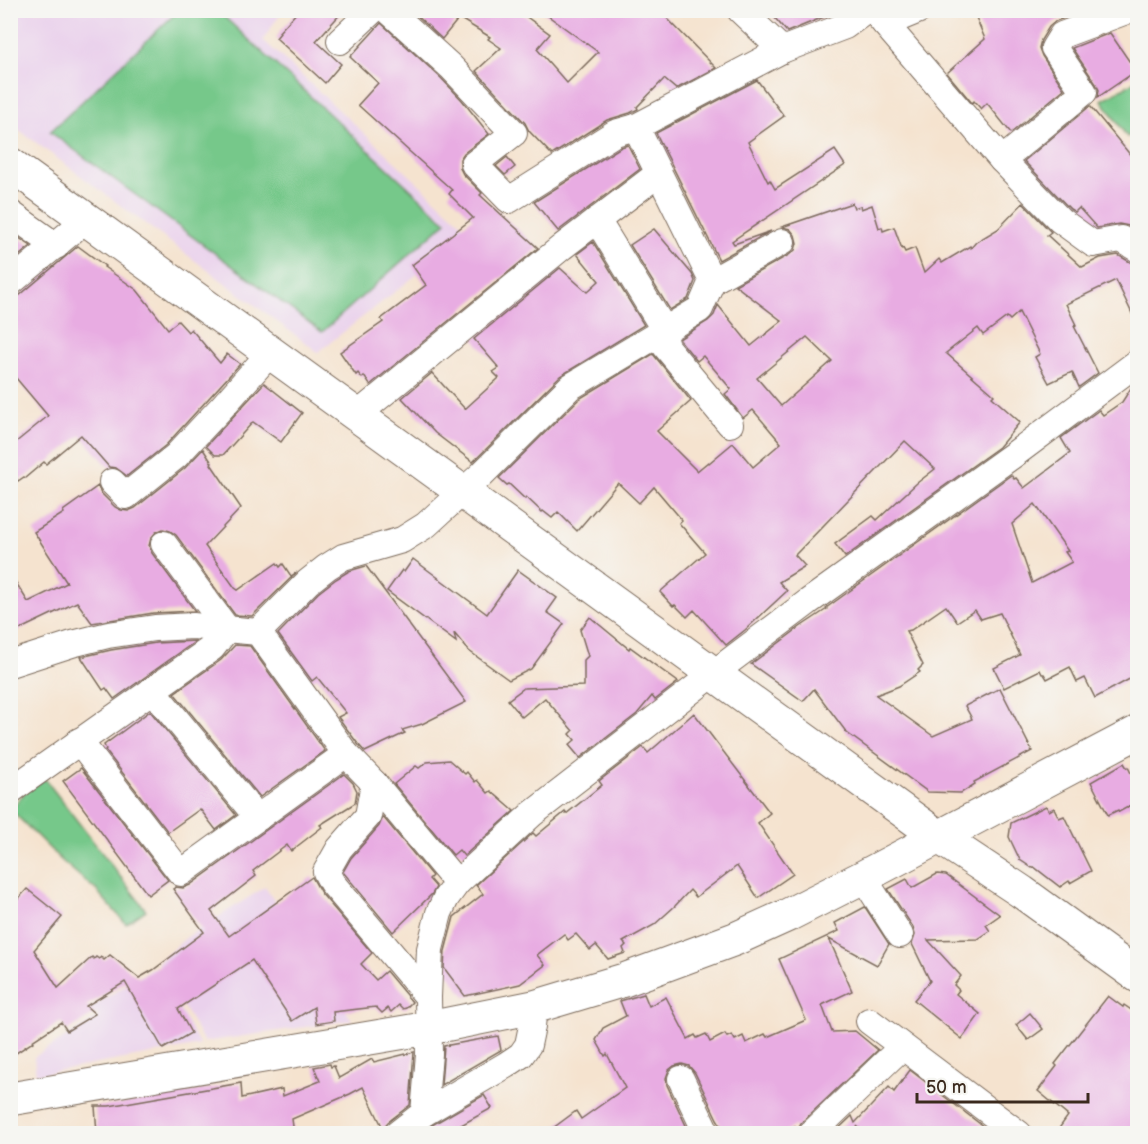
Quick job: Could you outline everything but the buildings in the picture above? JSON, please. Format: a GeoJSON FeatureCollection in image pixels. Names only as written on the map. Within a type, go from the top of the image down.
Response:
{"type":"FeatureCollection","features":[{"type":"Feature","properties":{"kind":"street"},"geometry":{"type":"LineString","coordinates":[[340,40],[374,10]]}},
{"type":"Feature","properties":{"kind":"street"},"geometry":{"type":"LineString","coordinates":[[388,10],[451,67],[514,133],[474,165],[509,200],[615,133],[636,127],[782,50],[875,15],[919,10]]}},
{"type":"Feature","properties":{"kind":"street"},"geometry":{"type":"LineString","coordinates":[[740,10],[782,50]]}},
{"type":"Feature","properties":{"kind":"street"},"geometry":{"type":"LineString","coordinates":[[1002,160],[1084,93],[1054,48],[1062,34],[1130,10]]}},
{"type":"Feature","properties":{"kind":"street"},"geometry":{"type":"LineString","coordinates":[[875,15],[1002,160],[1060,220],[1093,244],[1121,239],[1137,249]]}},
{"type":"Feature","properties":{"kind":"street"},"geometry":{"type":"LineString","coordinates":[[636,127],[712,281]]}},
{"type":"Feature","properties":{"kind":"street"},"geometry":{"type":"LineString","coordinates":[[10,164],[939,837],[1031,898],[1137,976]]}},
{"type":"Feature","properties":{"kind":"street"},"geometry":{"type":"LineString","coordinates":[[357,415],[562,247],[658,174]]}},
{"type":"Feature","properties":{"kind":"street"},"geometry":{"type":"LineString","coordinates":[[10,213],[56,246]]}},
{"type":"Feature","properties":{"kind":"street"},"geometry":{"type":"LineString","coordinates":[[10,283],[86,218]]}},
{"type":"Feature","properties":{"kind":"street"},"geometry":{"type":"LineString","coordinates":[[597,220],[659,321],[666,347],[730,424]]}},
{"type":"Feature","properties":{"kind":"street"},"geometry":{"type":"LineString","coordinates":[[258,633],[308,582],[327,567],[343,557],[402,540],[426,525],[570,387],[700,309],[712,281],[782,242]]}},
{"type":"Feature","properties":{"kind":"street"},"geometry":{"type":"LineString","coordinates":[[112,482],[126,496],[176,456],[271,352]]}},
{"type":"Feature","properties":{"kind":"street"},"geometry":{"type":"LineString","coordinates":[[424,1113],[429,1054],[430,949],[439,913],[457,883],[532,814],[714,674],[808,602],[1016,453],[1137,362]]}},
{"type":"Feature","properties":{"kind":"street"},"geometry":{"type":"LineString","coordinates":[[164,544],[227,629]]}},
{"type":"Feature","properties":{"kind":"street"},"geometry":{"type":"LineString","coordinates":[[10,664],[108,635],[155,628],[192,626],[258,633],[346,754],[374,783],[457,883]]}},
{"type":"Feature","properties":{"kind":"street"},"geometry":{"type":"LineString","coordinates":[[10,791],[212,648],[227,629]]}},
{"type":"Feature","properties":{"kind":"street"},"geometry":{"type":"LineString","coordinates":[[152,690],[258,818]]}},
{"type":"Feature","properties":{"kind":"street"},"geometry":{"type":"LineString","coordinates":[[10,1099],[429,1012],[534,1006],[624,980],[735,939],[788,915],[863,878],[1137,732]]}},
{"type":"Feature","properties":{"kind":"street"},"geometry":{"type":"LineString","coordinates":[[79,741],[181,873],[346,754]]}},
{"type":"Feature","properties":{"kind":"street"},"geometry":{"type":"LineString","coordinates":[[374,783],[368,816],[339,849],[326,872],[429,1012]]}},
{"type":"Feature","properties":{"kind":"street"},"geometry":{"type":"LineString","coordinates":[[863,878],[900,935]]}},
{"type":"Feature","properties":{"kind":"street"},"geometry":{"type":"LineString","coordinates":[[397,1134],[424,1113],[521,1055],[528,1045],[534,1006]]}},
{"type":"Feature","properties":{"kind":"street"},"geometry":{"type":"LineString","coordinates":[[869,1021],[1019,1134]]}},
{"type":"Feature","properties":{"kind":"street"},"geometry":{"type":"LineString","coordinates":[[811,1134],[902,1047]]}},
{"type":"Feature","properties":{"kind":"street"},"geometry":{"type":"LineString","coordinates":[[681,1079],[707,1134]]}},
{"type":"Feature","properties":{"kind":"shaded area"},"geometry":{"type":"Polygon","coordinates":[[[10,11],[282,11],[263,40],[471,232],[318,352],[11,124],[10,11]]]}},
{"type":"Feature","properties":{"kind":"shaded area"},"geometry":{"type":"Polygon","coordinates":[[[265,887],[352,1020],[204,1042],[157,963],[187,937],[265,887]]]}},
{"type":"Feature","properties":{"kind":"shaded area"},"geometry":{"type":"Polygon","coordinates":[[[156,966],[200,1045],[36,1075],[34,1057],[99,1017],[90,1008],[156,966]]]}},
{"type":"Feature","properties":{"kind":"green space"},"geometry":{"type":"Polygon","coordinates":[[[178,11],[218,11],[446,222],[322,332],[50,132],[178,11]]]}},
{"type":"Feature","properties":{"kind":"green space"},"geometry":{"type":"Polygon","coordinates":[[[1137,80],[1137,131],[1127,137],[1102,100],[1137,80]]]}},
{"type":"Feature","properties":{"kind":"green space"},"geometry":{"type":"Polygon","coordinates":[[[45,779],[146,910],[126,924],[97,891],[61,860],[11,810],[25,792],[45,779]]]}}]}
